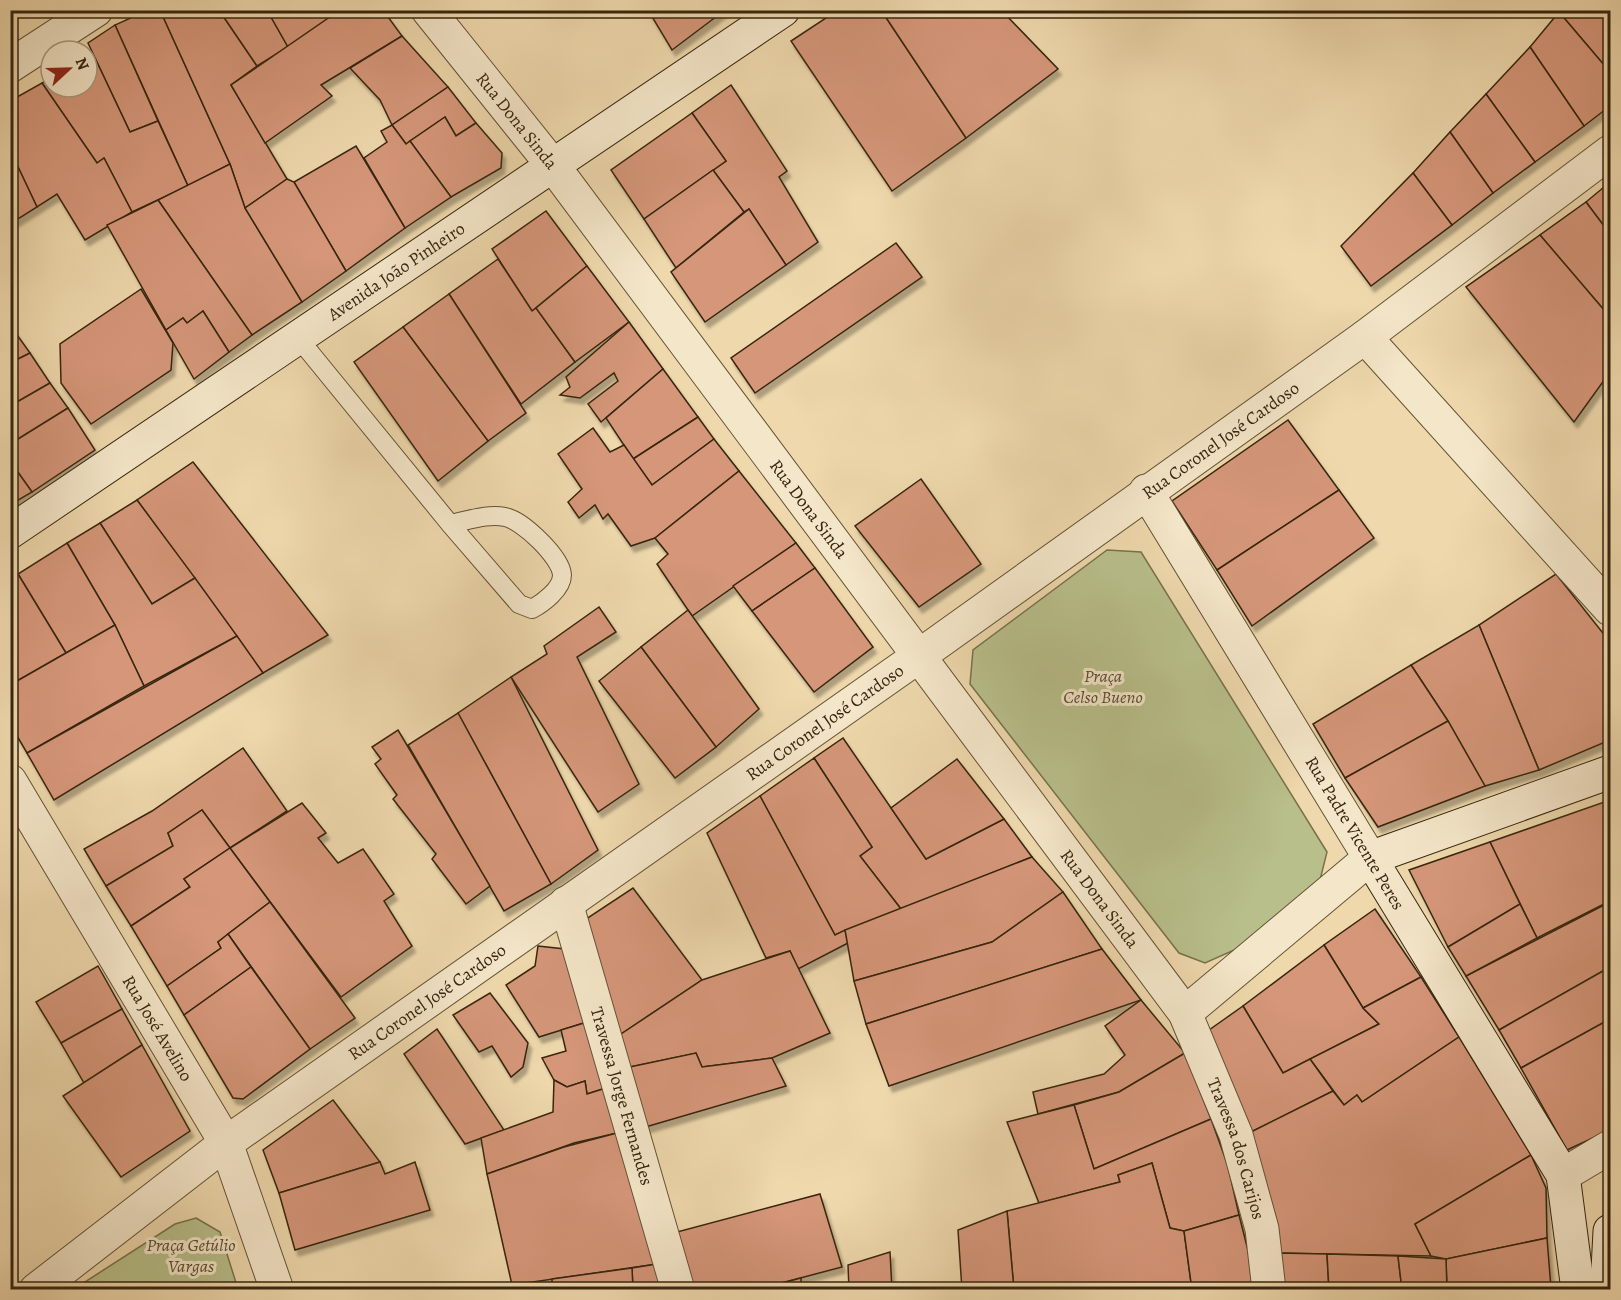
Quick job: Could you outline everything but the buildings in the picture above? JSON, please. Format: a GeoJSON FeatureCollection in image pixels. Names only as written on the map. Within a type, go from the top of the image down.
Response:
{"type":"FeatureCollection","features":[{"type":"Feature","properties":{"kind":"street"},"geometry":{"type":"LineString","coordinates":[[10,66],[96,10]]}},
{"type":"Feature","properties":{"kind":"street","name":"Rua Dona Sinda"},"geometry":{"type":"LineString","coordinates":[[428,10],[554,167],[1185,1013]]}},
{"type":"Feature","properties":{"kind":"street","name":"Avenida João Pinheiro"},"geometry":{"type":"LineString","coordinates":[[10,532],[554,167],[783,10]]}},
{"type":"Feature","properties":{"kind":"street","name":"Rua Coronel José Cardoso"},"geometry":{"type":"LineString","coordinates":[[36,1290],[226,1143],[919,656],[1146,491],[1365,337],[1611,152]]}},
{"type":"Feature","properties":{"kind":"street"},"geometry":{"type":"LineString","coordinates":[[1365,337],[1611,609]]}},
{"type":"Feature","properties":{"kind":"street","name":"Rua Padre Vicente Peres"},"geometry":{"type":"LineString","coordinates":[[1146,491],[1563,1175]]}},
{"type":"Feature","properties":{"kind":"street"},"geometry":{"type":"LineString","coordinates":[[1185,1013],[1370,858],[1611,772]]}},
{"type":"Feature","properties":{"kind":"street","name":"Rua José Avelino"},"geometry":{"type":"LineString","coordinates":[[10,781],[226,1143],[277,1290]]}},
{"type":"Feature","properties":{"kind":"street","name":"Travessa Jorge Fernandes"},"geometry":{"type":"LineString","coordinates":[[566,903],[678,1290]]}},
{"type":"Feature","properties":{"kind":"street","name":"Travessa dos Carijos"},"geometry":{"type":"LineString","coordinates":[[1185,1013],[1236,1135],[1262,1229],[1269,1290]]}},
{"type":"Feature","properties":{"kind":"street"},"geometry":{"type":"LineString","coordinates":[[1578,1290],[1563,1175],[1611,1147]]}},
{"type":"Feature","properties":{"kind":"street"},"geometry":{"type":"LineString","coordinates":[[1607,1290],[1611,1231]]}},
{"type":"Feature","properties":{"kind":"lane"},"geometry":{"type":"LineString","coordinates":[[299,339],[450,525],[524,608],[532,609],[539,605],[560,585],[562,576],[555,558],[518,520],[503,516],[486,517],[450,525]]}},
{"type":"Feature","properties":{"kind":"green space","name":"Praça Celso Bueno"},"geometry":{"type":"Polygon","coordinates":[[[1107,550],[1141,552],[1327,852],[1318,888],[1241,947],[1205,963],[1179,953],[970,684],[973,650],[1107,550]]]}},
{"type":"Feature","properties":{"kind":"green space","name":"Praça Getúlio Vargas"},"geometry":{"type":"Polygon","coordinates":[[[196,1218],[220,1232],[238,1289],[74,1289],[175,1224],[196,1218]]]}}]}
